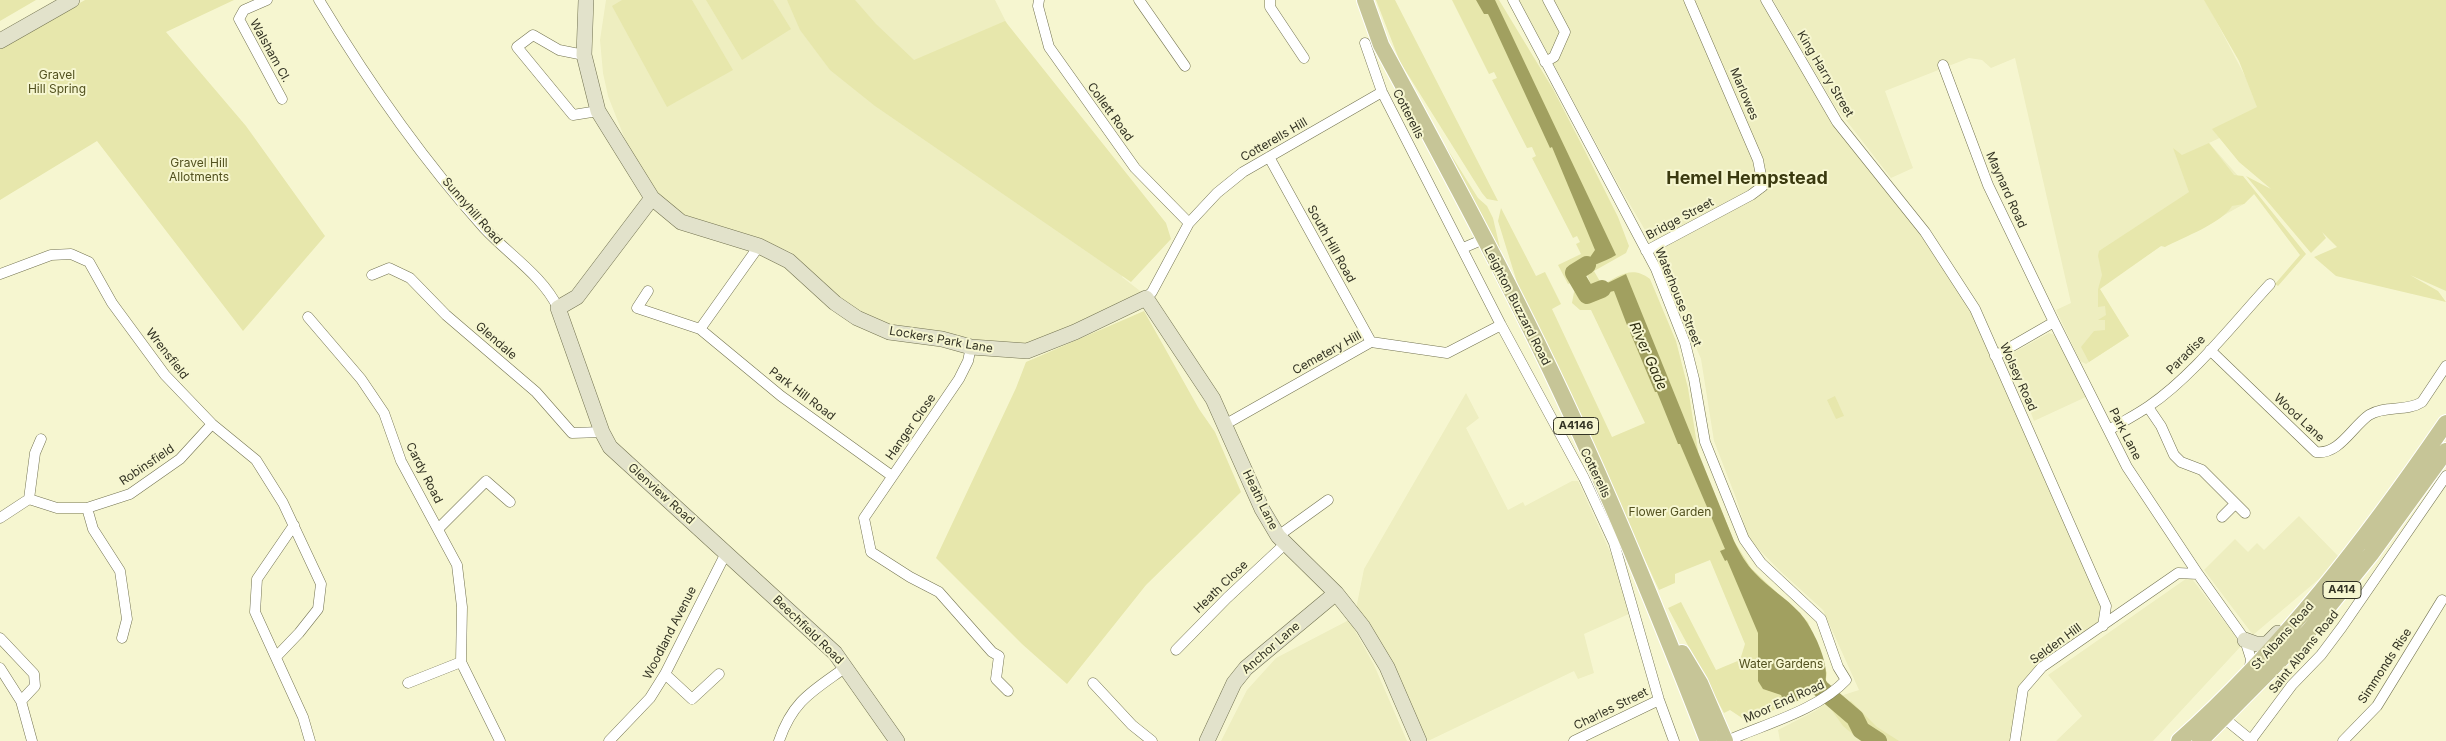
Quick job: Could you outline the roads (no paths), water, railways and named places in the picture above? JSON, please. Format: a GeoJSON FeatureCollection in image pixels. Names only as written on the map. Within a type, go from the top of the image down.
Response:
{"type":"FeatureCollection","features":[{"type":"Feature","properties":{"kind":"main road","name":"Leighton Buzzard Road"},"geometry":{"type":"LineString","coordinates":[[1365,0],[1381,45],[1532,332],[1660,616],[1708,741]]}},
{"type":"Feature","properties":{"kind":"main road","name":"St Albans Road"},"geometry":{"type":"LineString","coordinates":[[2179,741],[2249,674],[2309,608],[2352,554],[2446,423]]}},
{"type":"Feature","properties":{"kind":"main road","name":"St Albans Road"},"geometry":{"type":"LineString","coordinates":[[2200,741],[2225,719],[2308,632],[2371,554],[2446,451]]}},
{"type":"Feature","properties":{"kind":"main road","name":"Leighton Buzzard Road"},"geometry":{"type":"LineString","coordinates":[[1660,616],[1700,683],[1726,741]]}},
{"type":"Feature","properties":{"kind":"main road","name":"A414"},"geometry":{"type":"LineString","coordinates":[[2191,741],[2212,723],[2225,719],[2221,714],[2233,690]]}},
{"type":"Feature","properties":{"kind":"street"},"geometry":{"type":"LineString","coordinates":[[0,41],[72,0]]}},
{"type":"Feature","properties":{"kind":"street","name":"Walsham Cl."},"geometry":{"type":"LineString","coordinates":[[266,0],[244,10],[239,19],[282,99]]}},
{"type":"Feature","properties":{"kind":"street","name":"Sunnyhill Road"},"geometry":{"type":"LineString","coordinates":[[319,0],[345,44],[412,139],[484,228],[551,294],[558,308],[602,432]]}},
{"type":"Feature","properties":{"kind":"street","name":"Lockers Park Lane"},"geometry":{"type":"LineString","coordinates":[[586,0],[584,55],[598,111],[652,198],[681,222],[759,246],[789,261],[835,303],[857,318],[888,332],[942,339],[971,347],[1027,351],[1075,332],[1146,298]]}},
{"type":"Feature","properties":{"kind":"street","name":"Collett Road"},"geometry":{"type":"LineString","coordinates":[[1039,0],[1038,6],[1049,47],[1135,168],[1189,223]]}},
{"type":"Feature","properties":{"kind":"street"},"geometry":{"type":"LineString","coordinates":[[1139,0],[1185,66]]}},
{"type":"Feature","properties":{"kind":"street","name":"Waterhouse Street"},"geometry":{"type":"LineString","coordinates":[[1513,0],[1656,268],[1685,343],[1694,379],[1705,442],[1744,539],[1761,563],[1820,619],[1838,667],[1846,680]]}},
{"type":"Feature","properties":{"kind":"street"},"geometry":{"type":"LineString","coordinates":[[1546,62],[1554,58],[1565,32],[1548,0]]}},
{"type":"Feature","properties":{"kind":"street","name":"Marlowes"},"geometry":{"type":"LineString","coordinates":[[1689,0],[1758,160],[1763,186],[1751,195]]}},
{"type":"Feature","properties":{"kind":"street","name":"King Harry Street"},"geometry":{"type":"LineString","coordinates":[[1766,0],[1837,122],[1867,158]]}},
{"type":"Feature","properties":{"kind":"street"},"geometry":{"type":"LineString","coordinates":[[1270,4],[1304,58]]}},
{"type":"Feature","properties":{"kind":"street"},"geometry":{"type":"LineString","coordinates":[[584,55],[559,50],[533,34],[517,47],[573,115],[598,111]]}},
{"type":"Feature","properties":{"kind":"street","name":"Cotterells"},"geometry":{"type":"LineString","coordinates":[[1365,43],[1382,92],[1501,325],[1558,428],[1614,543],[1659,700],[1674,741]]}},
{"type":"Feature","properties":{"kind":"street","name":"Maynard Road"},"geometry":{"type":"LineString","coordinates":[[1943,65],[1988,185],[2054,322]]}},
{"type":"Feature","properties":{"kind":"street","name":"Cotterells Hill"},"geometry":{"type":"LineString","coordinates":[[1189,223],[1217,193],[1243,172],[1382,92]]}},
{"type":"Feature","properties":{"kind":"street","name":"South Hill Road"},"geometry":{"type":"LineString","coordinates":[[1269,157],[1371,342]]}},
{"type":"Feature","properties":{"kind":"street","name":"Wolsey Road"},"geometry":{"type":"LineString","coordinates":[[1867,158],[1930,240],[1975,309],[2106,606]]}},
{"type":"Feature","properties":{"kind":"street","name":"Bridge Street"},"geometry":{"type":"LineString","coordinates":[[1646,250],[1751,195]]}},
{"type":"Feature","properties":{"kind":"street"},"geometry":{"type":"LineString","coordinates":[[558,308],[577,297],[652,198]]}},
{"type":"Feature","properties":{"kind":"street"},"geometry":{"type":"LineString","coordinates":[[1146,298],[1152,292],[1189,223]]}},
{"type":"Feature","properties":{"kind":"street"},"geometry":{"type":"LineString","coordinates":[[1463,248],[1484,239]]}},
{"type":"Feature","properties":{"kind":"street"},"geometry":{"type":"LineString","coordinates":[[700,329],[759,246]]}},
{"type":"Feature","properties":{"kind":"street","name":"Wrensfield"},"geometry":{"type":"LineString","coordinates":[[0,274],[51,255],[71,254],[89,262],[112,303],[165,375],[212,424],[256,460],[283,503],[321,584],[318,609],[300,633],[276,657]]}},
{"type":"Feature","properties":{"kind":"street","name":"Glendale"},"geometry":{"type":"LineString","coordinates":[[372,276],[389,268],[410,278],[446,315],[536,392],[572,433],[602,432]]}},
{"type":"Feature","properties":{"kind":"street","name":"Paradise"},"geometry":{"type":"LineString","coordinates":[[2109,430],[2148,407],[2210,350],[2270,284]]}},
{"type":"Feature","properties":{"kind":"street","name":"Park Hill Road"},"geometry":{"type":"LineString","coordinates":[[648,291],[636,308],[700,329],[781,396],[892,476]]}},
{"type":"Feature","properties":{"kind":"street","name":"Heath Lane"},"geometry":{"type":"LineString","coordinates":[[1146,298],[1213,399],[1226,424],[1262,509],[1281,540],[1336,593],[1363,627],[1387,667],[1419,741]]}},
{"type":"Feature","properties":{"kind":"street","name":"Cardy Road"},"geometry":{"type":"LineString","coordinates":[[308,317],[360,379],[384,414],[401,461],[439,528],[457,565],[462,607],[461,662],[500,741]]}},
{"type":"Feature","properties":{"kind":"street"},"geometry":{"type":"LineString","coordinates":[[1995,356],[2054,322]]}},
{"type":"Feature","properties":{"kind":"street","name":"Park Lane"},"geometry":{"type":"LineString","coordinates":[[2054,322],[2127,467],[2198,574],[2246,640]]}},
{"type":"Feature","properties":{"kind":"street","name":"Cemetery Hill"},"geometry":{"type":"LineString","coordinates":[[1226,424],[1371,342],[1447,353],[1501,325]]}},
{"type":"Feature","properties":{"kind":"street","name":"Hanger Close"},"geometry":{"type":"LineString","coordinates":[[971,347],[968,361],[959,379],[864,518],[872,552],[910,577],[939,592],[992,652],[999,656],[996,679],[1008,690]]}},
{"type":"Feature","properties":{"kind":"street","name":"Wood Lane"},"geometry":{"type":"LineString","coordinates":[[2210,350],[2316,452],[2325,453],[2335,448],[2372,414],[2422,402],[2446,366]]}},
{"type":"Feature","properties":{"kind":"street"},"geometry":{"type":"LineString","coordinates":[[2148,407],[2161,426],[2174,455],[2181,462],[2202,470],[2245,513]]}},
{"type":"Feature","properties":{"kind":"street","name":"Robinsfield"},"geometry":{"type":"LineString","coordinates":[[29,499],[57,508],[87,508],[130,494],[180,459],[212,424]]}},
{"type":"Feature","properties":{"kind":"street","name":"Glenview Road"},"geometry":{"type":"LineString","coordinates":[[602,432],[610,447],[726,553]]}},
{"type":"Feature","properties":{"kind":"street"},"geometry":{"type":"LineString","coordinates":[[0,518],[29,499],[35,453],[41,439]]}},
{"type":"Feature","properties":{"kind":"street"},"geometry":{"type":"LineString","coordinates":[[439,528],[486,481],[510,502]]}},
{"type":"Feature","properties":{"kind":"street","name":"Saint Albans Road"},"geometry":{"type":"LineString","coordinates":[[2225,719],[2251,741],[2292,685],[2321,655],[2444,484]]}},
{"type":"Feature","properties":{"kind":"street","name":"Heath Close"},"geometry":{"type":"LineString","coordinates":[[1176,650],[1281,540],[1328,500]]}},
{"type":"Feature","properties":{"kind":"street"},"geometry":{"type":"LineString","coordinates":[[2222,517],[2236,504]]}},
{"type":"Feature","properties":{"kind":"street"},"geometry":{"type":"LineString","coordinates":[[87,508],[93,529],[120,571],[127,619],[122,638]]}},
{"type":"Feature","properties":{"kind":"street"},"geometry":{"type":"LineString","coordinates":[[294,525],[257,579],[255,612],[303,717],[310,741]]}},
{"type":"Feature","properties":{"kind":"street","name":"Beechfield Road"},"geometry":{"type":"LineString","coordinates":[[726,553],[834,653],[846,667],[896,741]]}},
{"type":"Feature","properties":{"kind":"street","name":"Woodland Avenue"},"geometry":{"type":"LineString","coordinates":[[609,741],[650,698],[665,674],[726,553]]}},
{"type":"Feature","properties":{"kind":"street"},"geometry":{"type":"LineString","coordinates":[[2184,553],[2178,572],[2198,574]]}},
{"type":"Feature","properties":{"kind":"street","name":"Selden Hill"},"geometry":{"type":"LineString","coordinates":[[2015,741],[2023,689],[2042,667],[2178,572]]}},
{"type":"Feature","properties":{"kind":"street","name":"Anchor Lane"},"geometry":{"type":"LineString","coordinates":[[1208,741],[1234,683],[1246,668],[1336,593]]}},
{"type":"Feature","properties":{"kind":"street","name":"Simmonds Rise"},"geometry":{"type":"LineString","coordinates":[[2343,741],[2377,706],[2442,600]]}},
{"type":"Feature","properties":{"kind":"street"},"geometry":{"type":"LineString","coordinates":[[2103,626],[2106,606],[2126,610]]}},
{"type":"Feature","properties":{"kind":"street"},"geometry":{"type":"LineString","coordinates":[[2246,640],[2256,644],[2267,644],[2289,621],[2309,608]]}},
{"type":"Feature","properties":{"kind":"street"},"geometry":{"type":"LineString","coordinates":[[0,638],[34,674],[35,686],[21,701]]}},
{"type":"Feature","properties":{"kind":"street"},"geometry":{"type":"LineString","coordinates":[[2246,640],[2250,659],[2249,674]]}},
{"type":"Feature","properties":{"kind":"street"},"geometry":{"type":"LineString","coordinates":[[408,683],[461,662]]}},
{"type":"Feature","properties":{"kind":"street"},"geometry":{"type":"LineString","coordinates":[[779,741],[786,720],[800,701],[846,667]]}},
{"type":"Feature","properties":{"kind":"street"},"geometry":{"type":"LineString","coordinates":[[0,668],[21,701],[32,741]]}},
{"type":"Feature","properties":{"kind":"street"},"geometry":{"type":"LineString","coordinates":[[665,674],[692,699],[719,674]]}},
{"type":"Feature","properties":{"kind":"street","name":"Moor End Road"},"geometry":{"type":"LineString","coordinates":[[1726,741],[1812,705],[1834,693],[1846,680]]}},
{"type":"Feature","properties":{"kind":"street"},"geometry":{"type":"LineString","coordinates":[[1093,683],[1132,725],[1152,741]]}},
{"type":"Feature","properties":{"kind":"street","name":"Charles Street"},"geometry":{"type":"LineString","coordinates":[[1574,741],[1659,700]]}},
{"type":"Feature","properties":{"kind":"water"},"geometry":{"type":"Polygon","coordinates":[[[1476,0],[1495,0],[1616,255],[1578,272],[1580,278],[1575,280],[1571,272],[1586,263],[1595,250],[1552,147],[1550,148],[1488,14],[1484,14],[1476,0]]]}},
{"type":"Feature","properties":{"kind":"water","name":"Water Gardens"},"geometry":{"type":"Polygon","coordinates":[[[1626,274],[1736,545],[1752,570],[1794,607],[1804,619],[1816,639],[1821,652],[1826,675],[1824,685],[1819,692],[1805,695],[1806,697],[1786,706],[1781,695],[1763,689],[1758,681],[1758,633],[1727,560],[1725,561],[1720,551],[1725,549],[1657,392],[1655,392],[1630,332],[1632,331],[1629,324],[1627,325],[1614,291],[1586,297],[1581,289],[1586,287],[1589,292],[1626,274]]]}},
{"type":"Feature","properties":{"kind":"waterway","name":"River Gade"},"geometry":{"type":"LineString","coordinates":[[1587,265],[1574,273],[1587,295],[1602,289]]}},
{"type":"Feature","properties":{"kind":"waterway","name":"River Gade"},"geometry":{"type":"LineString","coordinates":[[1809,670],[1820,688],[1855,718],[1861,730],[1878,741]]}},
{"type":"Feature","properties":{"kind":"district","name":"Hemel Hempstead"},"geometry":{"type":"Point","coordinates":[1747,179]}},
{"type":"Feature","properties":{"kind":"park label","name":"Gravel Hill Spring"},"geometry":{"type":"Point","coordinates":[57,82]}},
{"type":"Feature","properties":{"kind":"park label","name":"Gravel Hill Allotments"},"geometry":{"type":"Point","coordinates":[199,170]}},
{"type":"Feature","properties":{"kind":"park label","name":"Flower Garden"},"geometry":{"type":"Point","coordinates":[1670,512]}}]}
